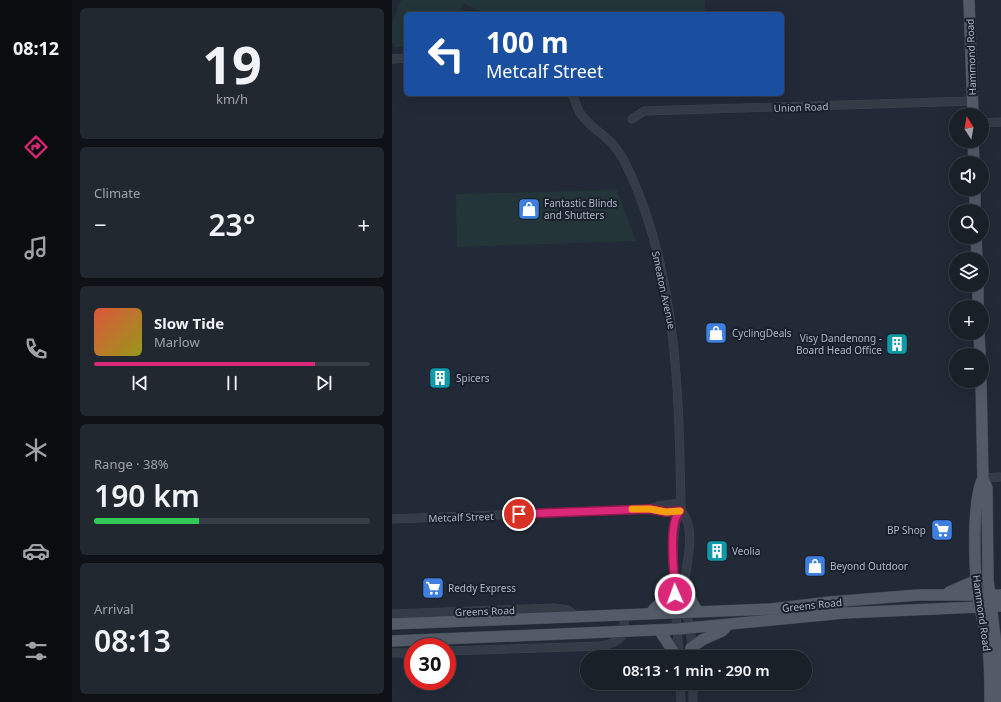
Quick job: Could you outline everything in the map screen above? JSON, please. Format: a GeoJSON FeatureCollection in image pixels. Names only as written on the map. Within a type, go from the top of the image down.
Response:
{"type":"FeatureCollection","features":[{"type":"Feature","properties":{"kind":"main road","name":"Hammond Road"},"geometry":{"type":"LineString","coordinates":[[969,0],[972,108]]}},
{"type":"Feature","properties":{"kind":"main road","name":"Hammond Road"},"geometry":{"type":"LineString","coordinates":[[980,388],[983,478],[987,488],[988,580],[995,594],[991,607],[988,647],[991,701]]}},
{"type":"Feature","properties":{"kind":"main road","name":"Hammond Road"},"geometry":{"type":"LineString","coordinates":[[983,478],[978,487],[975,526],[978,594],[991,607],[998,623],[997,652],[991,701]]}},
{"type":"Feature","properties":{"kind":"main road"},"geometry":{"type":"LineString","coordinates":[[944,594],[977,580]]}},
{"type":"Feature","properties":{"kind":"main road"},"geometry":{"type":"LineString","coordinates":[[683,585],[686,612]]}},
{"type":"Feature","properties":{"kind":"main road"},"geometry":{"type":"LineString","coordinates":[[651,613],[656,605],[672,598],[675,594]]}},
{"type":"Feature","properties":{"kind":"main road","name":"Greens Road"},"geometry":{"type":"LineString","coordinates":[[392,624],[784,608],[830,602],[944,594],[995,594]]}},
{"type":"Feature","properties":{"kind":"main road","name":"Greens Road"},"geometry":{"type":"LineString","coordinates":[[454,638],[678,629],[863,612],[991,607]]}},
{"type":"Feature","properties":{"kind":"main road"},"geometry":{"type":"LineString","coordinates":[[694,650],[706,637],[722,632],[728,625]]}},
{"type":"Feature","properties":{"kind":"main road"},"geometry":{"type":"LineString","coordinates":[[659,630],[673,650]]}},
{"type":"Feature","properties":{"kind":"main road","name":"Greens Road"},"geometry":{"type":"LineString","coordinates":[[392,641],[404,640]]}},
{"type":"Feature","properties":{"kind":"street"},"geometry":{"type":"LineString","coordinates":[[392,55],[404,58]]}},
{"type":"Feature","properties":{"kind":"street"},"geometry":{"type":"LineString","coordinates":[[392,59],[404,58]]}},
{"type":"Feature","properties":{"kind":"street","name":"Smeaton Avenue"},"geometry":{"type":"LineString","coordinates":[[573,96],[580,113],[592,128],[615,146],[623,158],[640,200],[658,257],[670,318],[677,374],[680,507],[676,517],[674,538],[675,594],[686,612]]}},
{"type":"Feature","properties":{"kind":"street","name":"Union Road"},"geometry":{"type":"LineString","coordinates":[[632,119],[644,111],[972,101]]}},
{"type":"Feature","properties":{"kind":"street"},"geometry":{"type":"LineString","coordinates":[[989,123],[1001,122]]}},
{"type":"Feature","properties":{"kind":"street"},"geometry":{"type":"LineString","coordinates":[[983,478],[1001,477]]}},
{"type":"Feature","properties":{"kind":"street","name":"Smeaton Avenue"},"geometry":{"type":"LineString","coordinates":[[680,507],[686,518],[689,544],[689,559],[683,585]]}},
{"type":"Feature","properties":{"kind":"street","name":"Metcalf Street"},"geometry":{"type":"LineString","coordinates":[[392,519],[650,509],[666,512],[680,507]]}},
{"type":"Feature","properties":{"kind":"street","name":"Greens Road"},"geometry":{"type":"LineString","coordinates":[[392,614],[554,608],[568,610],[576,616]]}},
{"type":"Feature","properties":{"kind":"street"},"geometry":{"type":"LineString","coordinates":[[686,612],[690,628],[692,650]]}},
{"type":"Feature","properties":{"kind":"street"},"geometry":{"type":"LineString","coordinates":[[678,650],[678,629],[686,612]]}},
{"type":"Feature","properties":{"kind":"street"},"geometry":{"type":"LineString","coordinates":[[456,651],[602,646],[622,636],[625,631],[624,615]]}},
{"type":"Feature","properties":{"kind":"street"},"geometry":{"type":"LineString","coordinates":[[396,653],[404,641]]}},
{"type":"Feature","properties":{"kind":"street"},"geometry":{"type":"LineString","coordinates":[[680,690],[681,702]]}},
{"type":"Feature","properties":{"kind":"street"},"geometry":{"type":"LineString","coordinates":[[692,690],[693,702]]}},
{"type":"Feature","properties":{"kind":"shaded area"},"geometry":{"type":"Polygon","coordinates":[[[401,0],[705,0],[705,12],[480,12],[464,3],[459,12],[404,12],[404,47],[395,47],[392,43],[392,22],[401,0]]]}},
{"type":"Feature","properties":{"kind":"shaded area"},"geometry":{"type":"Polygon","coordinates":[[[617,190],[636,241],[457,247],[456,194],[617,190]]]}},
{"type":"Feature","properties":{"kind":"slow traffic"},"geometry":{"type":"LineString","coordinates":[[632,509],[650,509],[666,512],[680,511]]}},
{"type":"Feature","properties":{"kind":"place","name":"Fantastic Blinds and Shutters"},"geometry":{"type":"Point","coordinates":[529,209]}},
{"type":"Feature","properties":{"kind":"place","name":"CyclingDeals"},"geometry":{"type":"Point","coordinates":[716,333]}},
{"type":"Feature","properties":{"kind":"place","name":"Visy Dandenong - Board Head Office"},"geometry":{"type":"Point","coordinates":[897,344]}},
{"type":"Feature","properties":{"kind":"place","name":"Spicers"},"geometry":{"type":"Point","coordinates":[440,378]}},
{"type":"Feature","properties":{"kind":"place","name":"BP Shop"},"geometry":{"type":"Point","coordinates":[942,530]}},
{"type":"Feature","properties":{"kind":"place","name":"Veolia"},"geometry":{"type":"Point","coordinates":[717,551]}},
{"type":"Feature","properties":{"kind":"place","name":"Beyond Outdoor"},"geometry":{"type":"Point","coordinates":[815,566]}},
{"type":"Feature","properties":{"kind":"place","name":"Reddy Express"},"geometry":{"type":"Point","coordinates":[433,588]}},
{"type":"Feature","properties":{"kind":"route"},"geometry":{"type":"LineString","coordinates":[[519,514],[650,509],[666,512],[680,511],[677,514],[674,526],[675,594]]}}]}
